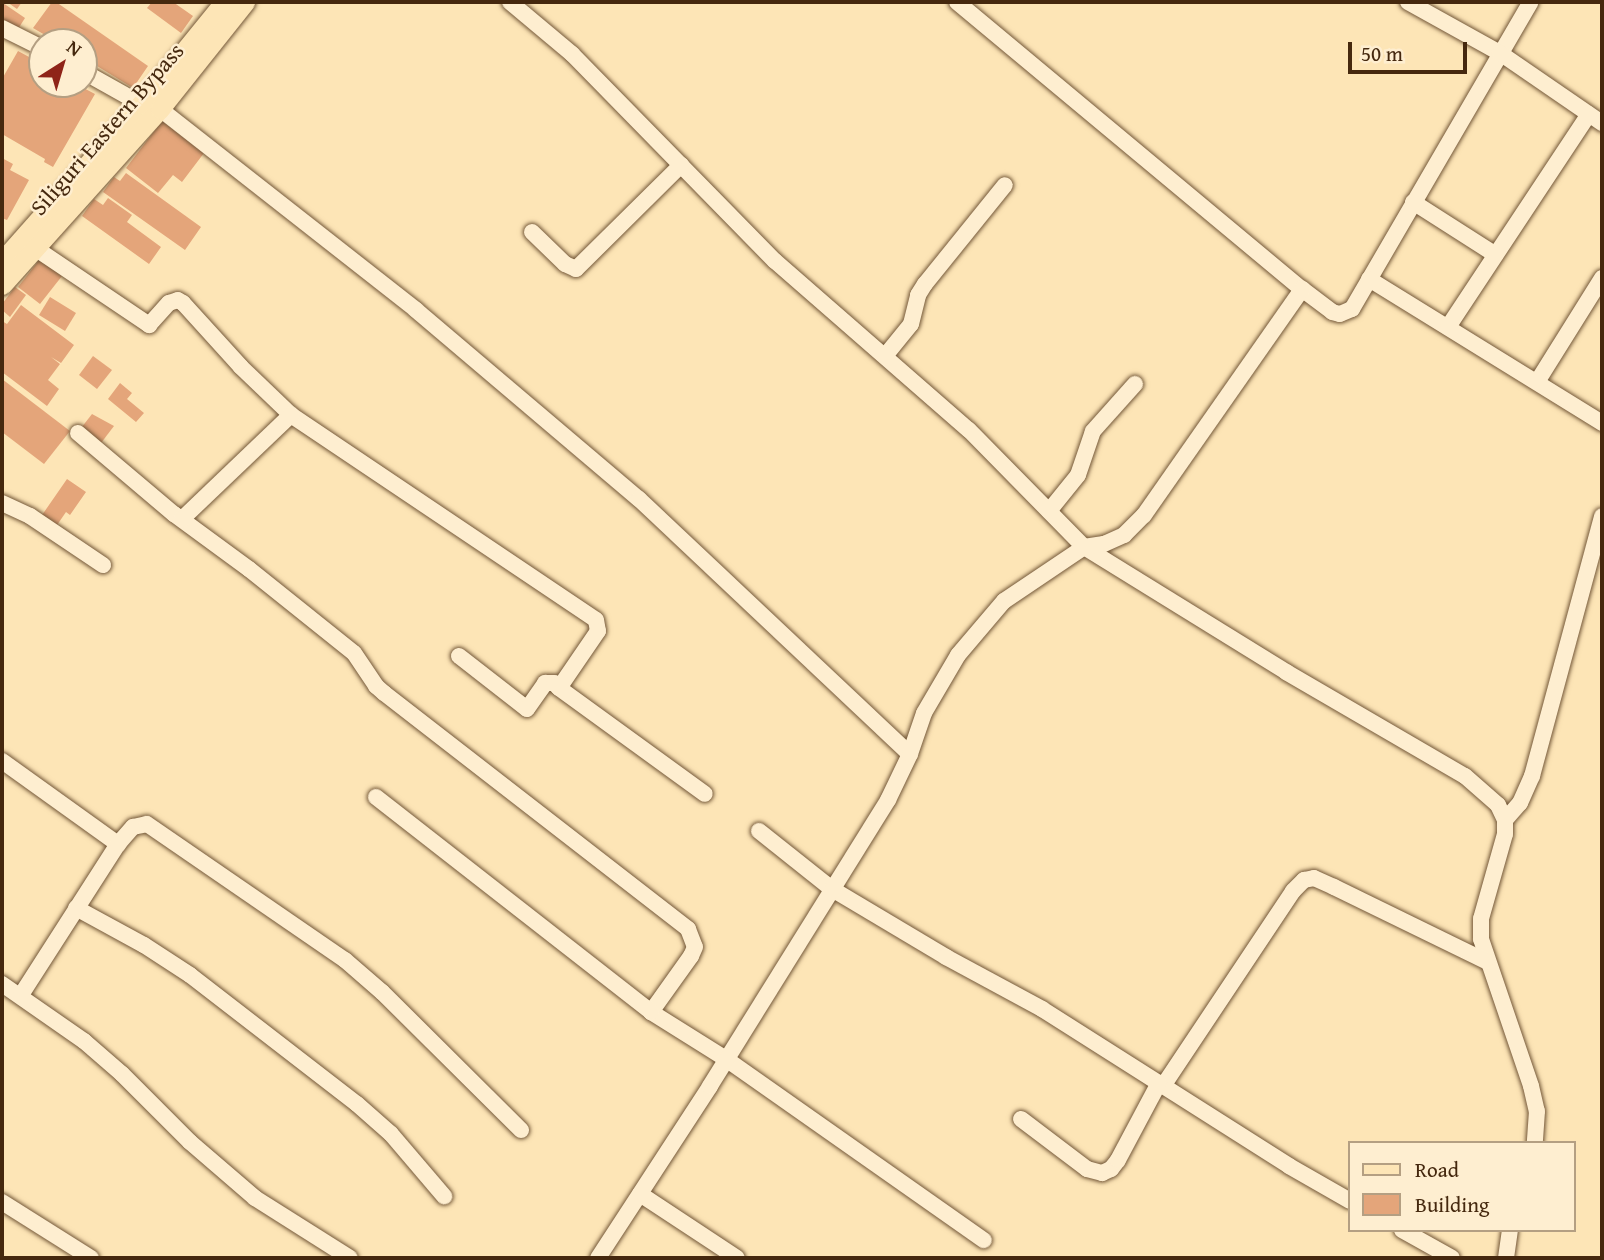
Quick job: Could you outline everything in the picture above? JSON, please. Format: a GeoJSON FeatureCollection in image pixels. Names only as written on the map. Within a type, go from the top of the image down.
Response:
{"type":"FeatureCollection","features":[{"type":"Feature","properties":{"kind":"main road","name":"Siliguri Eastern Bypass"},"geometry":{"type":"LineString","coordinates":[[2,261],[141,104],[224,2]]}},
{"type":"Feature","properties":{"kind":"main road","name":"Siliguri Eastern Bypass"},"geometry":{"type":"LineString","coordinates":[[2,285],[160,109],[246,2]]}},
{"type":"Feature","properties":{"kind":"street"},"geometry":{"type":"LineString","coordinates":[[510,2],[572,54],[775,261],[969,430],[1084,547],[1286,672],[1465,776],[1498,805],[1504,820],[1505,834],[1481,919],[1481,939],[1486,961],[1531,1086],[1536,1111],[1535,1141]]}},
{"type":"Feature","properties":{"kind":"street"},"geometry":{"type":"LineString","coordinates":[[957,2],[1302,289],[1332,312],[1340,314],[1352,309],[1531,2]]}},
{"type":"Feature","properties":{"kind":"street"},"geometry":{"type":"LineString","coordinates":[[1408,2],[1500,53],[1596,118],[1496,255],[1448,327]]}},
{"type":"Feature","properties":{"kind":"street"},"geometry":{"type":"LineString","coordinates":[[2,28],[28,41]]}},
{"type":"Feature","properties":{"kind":"street"},"geometry":{"type":"LineString","coordinates":[[98,80],[141,104]]}},
{"type":"Feature","properties":{"kind":"street"},"geometry":{"type":"LineString","coordinates":[[160,109],[416,310],[629,491],[910,754]]}},
{"type":"Feature","properties":{"kind":"street"},"geometry":{"type":"LineString","coordinates":[[531,232],[565,264],[576,269],[681,165]]}},
{"type":"Feature","properties":{"kind":"street"},"geometry":{"type":"LineString","coordinates":[[885,356],[911,324],[918,295],[925,284],[1005,185]]}},
{"type":"Feature","properties":{"kind":"street"},"geometry":{"type":"LineString","coordinates":[[1413,202],[1496,255]]}},
{"type":"Feature","properties":{"kind":"street"},"geometry":{"type":"LineString","coordinates":[[35,248],[149,325],[169,303],[178,300],[184,303],[241,367],[291,415],[596,620],[598,631],[559,688]]}},
{"type":"Feature","properties":{"kind":"street"},"geometry":{"type":"LineString","coordinates":[[1537,382],[1602,278]]}},
{"type":"Feature","properties":{"kind":"street"},"geometry":{"type":"LineString","coordinates":[[1369,279],[1602,423]]}},
{"type":"Feature","properties":{"kind":"street"},"geometry":{"type":"LineString","coordinates":[[598,1258],[888,800],[910,754],[924,713],[958,655],[1004,601],[1084,547],[1104,544],[1124,535],[1144,516],[1302,289]]}},
{"type":"Feature","properties":{"kind":"street"},"geometry":{"type":"LineString","coordinates":[[1049,511],[1078,475],[1093,431],[1135,384]]}},
{"type":"Feature","properties":{"kind":"street"},"geometry":{"type":"LineString","coordinates":[[182,519],[291,415]]}},
{"type":"Feature","properties":{"kind":"street"},"geometry":{"type":"LineString","coordinates":[[78,433],[182,519],[354,653],[376,686],[395,702],[688,929],[695,947],[691,956],[651,1012]]}},
{"type":"Feature","properties":{"kind":"street"},"geometry":{"type":"LineString","coordinates":[[2,503],[30,516],[103,565]]}},
{"type":"Feature","properties":{"kind":"street"},"geometry":{"type":"LineString","coordinates":[[1504,820],[1520,803],[1527,788],[1548,724],[1598,543],[1602,516]]}},
{"type":"Feature","properties":{"kind":"street"},"geometry":{"type":"LineString","coordinates":[[459,656],[527,709],[545,683],[554,683],[705,794]]}},
{"type":"Feature","properties":{"kind":"street"},"geometry":{"type":"LineString","coordinates":[[2,761],[118,844]]}},
{"type":"Feature","properties":{"kind":"street"},"geometry":{"type":"LineString","coordinates":[[376,797],[651,1012],[726,1059],[984,1240]]}},
{"type":"Feature","properties":{"kind":"street"},"geometry":{"type":"LineString","coordinates":[[21,995],[118,844],[133,827],[147,824],[297,924],[382,992],[521,1130]]}},
{"type":"Feature","properties":{"kind":"street"},"geometry":{"type":"LineString","coordinates":[[759,831],[832,889],[946,957],[1042,1009],[1348,1200]]}},
{"type":"Feature","properties":{"kind":"street"},"geometry":{"type":"LineString","coordinates":[[1021,1119],[1087,1169],[1102,1173],[1111,1169],[1161,1085],[1293,891],[1304,880],[1314,878],[1486,961]]}},
{"type":"Feature","properties":{"kind":"street"},"geometry":{"type":"LineString","coordinates":[[76,908],[145,945],[190,975],[357,1104],[391,1134],[444,1196]]}},
{"type":"Feature","properties":{"kind":"street"},"geometry":{"type":"LineString","coordinates":[[2,984],[84,1041],[122,1074],[190,1142],[255,1198],[350,1258]]}},
{"type":"Feature","properties":{"kind":"street"},"geometry":{"type":"LineString","coordinates":[[639,1194],[737,1258]]}},
{"type":"Feature","properties":{"kind":"street"},"geometry":{"type":"LineString","coordinates":[[2,1202],[91,1258]]}},
{"type":"Feature","properties":{"kind":"street"},"geometry":{"type":"LineString","coordinates":[[1406,1232],[1452,1258]]}},
{"type":"Feature","properties":{"kind":"street"},"geometry":{"type":"LineString","coordinates":[[1506,1258],[1510,1232]]}},
{"type":"Feature","properties":{"kind":"building"},"geometry":{"type":"Polygon","coordinates":[[[7,2],[22,2],[17,9],[7,2]]]}},
{"type":"Feature","properties":{"kind":"building"},"geometry":{"type":"Polygon","coordinates":[[[52,2],[56,2],[93,28],[33,28],[52,2]]]}},
{"type":"Feature","properties":{"kind":"building"},"geometry":{"type":"Polygon","coordinates":[[[152,2],[173,2],[193,16],[181,33],[147,8],[152,2]]]}},
{"type":"Feature","properties":{"kind":"building"},"geometry":{"type":"Polygon","coordinates":[[[3,3],[25,18],[18,29],[2,24],[3,3]]]}},
{"type":"Feature","properties":{"kind":"building"},"geometry":{"type":"Polygon","coordinates":[[[98,31],[148,66],[133,88],[98,67],[98,31]]]}},
{"type":"Feature","properties":{"kind":"building"},"geometry":{"type":"Polygon","coordinates":[[[18,51],[28,56],[28,98],[93,98],[53,167],[44,162],[45,159],[2,134],[2,79],[18,51]]]}},
{"type":"Feature","properties":{"kind":"building"},"geometry":{"type":"Polygon","coordinates":[[[162,121],[204,153],[182,182],[173,175],[158,193],[126,168],[162,121]]]}},
{"type":"Feature","properties":{"kind":"building"},"geometry":{"type":"Polygon","coordinates":[[[2,158],[13,164],[10,170],[29,180],[7,220],[2,218],[2,158]]]}},
{"type":"Feature","properties":{"kind":"building"},"geometry":{"type":"Polygon","coordinates":[[[126,173],[201,227],[185,250],[103,192],[114,177],[120,181],[126,173]]]}},
{"type":"Feature","properties":{"kind":"building"},"geometry":{"type":"Polygon","coordinates":[[[108,198],[132,215],[127,222],[161,247],[149,264],[82,216],[94,199],[103,205],[108,198]]]}},
{"type":"Feature","properties":{"kind":"building"},"geometry":{"type":"Polygon","coordinates":[[[40,259],[62,276],[40,304],[18,287],[40,259]]]}},
{"type":"Feature","properties":{"kind":"building"},"geometry":{"type":"Polygon","coordinates":[[[15,287],[26,295],[10,317],[2,310],[2,304],[15,287]]]}},
{"type":"Feature","properties":{"kind":"building"},"geometry":{"type":"Polygon","coordinates":[[[50,297],[76,313],[65,331],[39,315],[50,297]]]}},
{"type":"Feature","properties":{"kind":"building"},"geometry":{"type":"Polygon","coordinates":[[[21,305],[74,345],[61,363],[51,357],[60,364],[48,380],[59,389],[47,406],[2,372],[2,321],[7,324],[21,305]]]}},
{"type":"Feature","properties":{"kind":"building"},"geometry":{"type":"Polygon","coordinates":[[[93,356],[112,370],[97,389],[79,375],[93,356]]]}},
{"type":"Feature","properties":{"kind":"building"},"geometry":{"type":"Polygon","coordinates":[[[2,379],[70,431],[44,464],[2,432],[2,379]]]}},
{"type":"Feature","properties":{"kind":"building"},"geometry":{"type":"Polygon","coordinates":[[[120,383],[132,393],[127,399],[144,413],[136,422],[108,399],[120,383]]]}},
{"type":"Feature","properties":{"kind":"building"},"geometry":{"type":"Polygon","coordinates":[[[92,414],[114,426],[98,447],[78,432],[92,414]]]}},
{"type":"Feature","properties":{"kind":"building"},"geometry":{"type":"Polygon","coordinates":[[[67,479],[86,492],[70,515],[66,512],[55,528],[40,518],[67,479]]]}}]}
